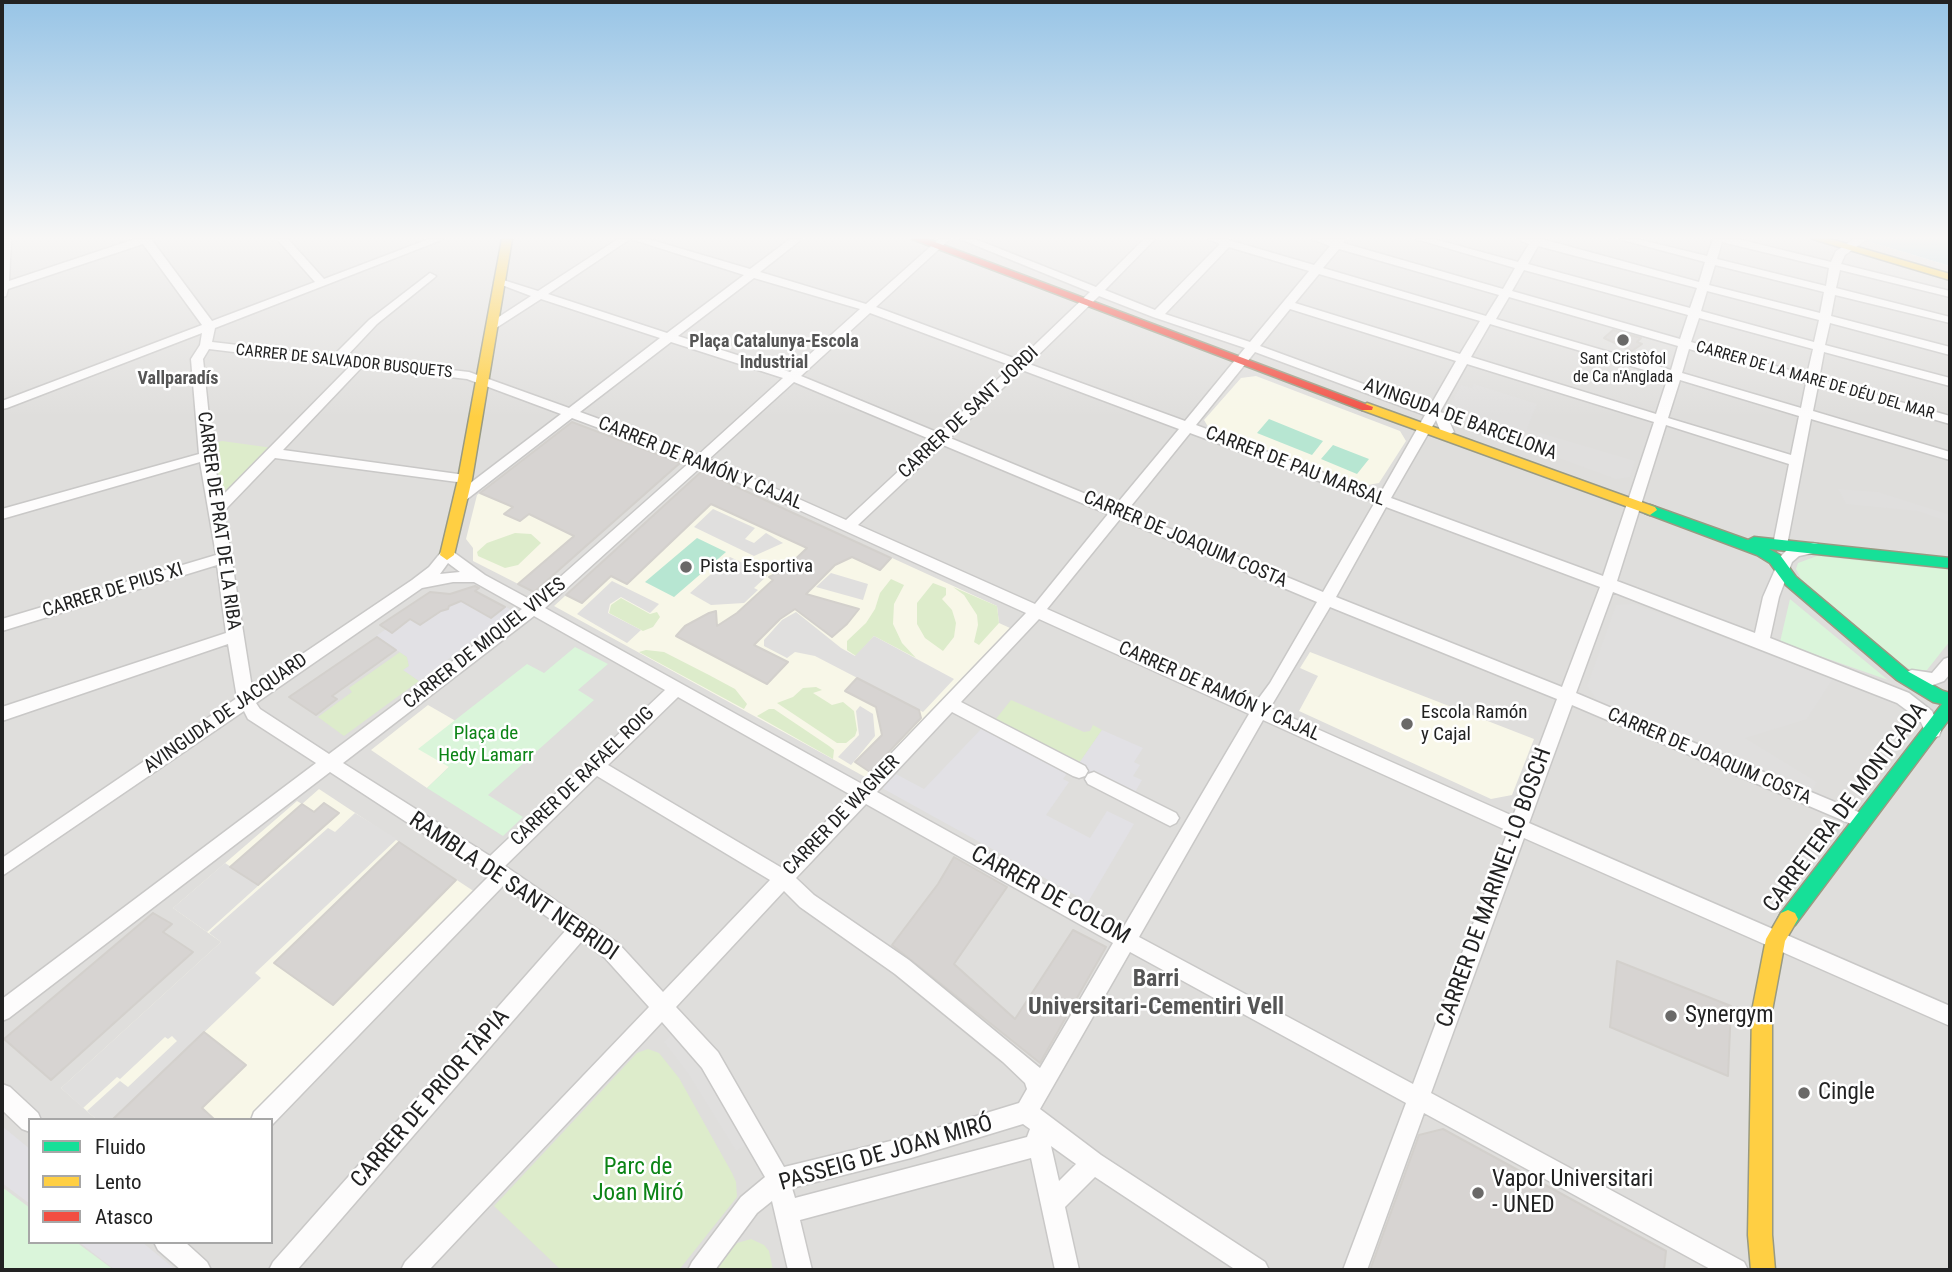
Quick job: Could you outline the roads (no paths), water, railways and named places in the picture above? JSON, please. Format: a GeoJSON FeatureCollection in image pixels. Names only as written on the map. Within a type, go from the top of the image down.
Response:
{"type":"FeatureCollection","features":[{"type":"Feature","properties":{"kind":"street"},"geometry":{"type":"LineString","coordinates":[[189,298],[209,326]]}},
{"type":"Feature","properties":{"kind":"street"},"geometry":{"type":"LineString","coordinates":[[2,405],[282,298]]}},
{"type":"Feature","properties":{"kind":"street"},"geometry":{"type":"LineString","coordinates":[[336,360],[373,322],[402,298]]}},
{"type":"Feature","properties":{"kind":"street"},"geometry":{"type":"LineString","coordinates":[[447,555],[466,480],[497,298]]}},
{"type":"Feature","properties":{"kind":"street"},"geometry":{"type":"LineString","coordinates":[[492,326],[536,298]]}},
{"type":"Feature","properties":{"kind":"street","name":"CARRER DE JOAQUIM COSTA"},"geometry":{"type":"LineString","coordinates":[[556,298],[792,377],[942,437],[1862,821]]}},
{"type":"Feature","properties":{"kind":"street"},"geometry":{"type":"LineString","coordinates":[[461,498],[723,298]]}},
{"type":"Feature","properties":{"kind":"street","name":"CARRER DE PAU MARSAL"},"geometry":{"type":"LineString","coordinates":[[834,298],[868,308],[1188,426],[1761,641],[1903,698],[1927,716],[1933,731]]}},
{"type":"Feature","properties":{"kind":"street","name":"CARRER DE MIQUEL VIVES"},"geometry":{"type":"LineString","coordinates":[[2,1011],[534,608],[878,298]]}},
{"type":"Feature","properties":{"kind":"street","name":"CARRER DE SANT JORDI"},"geometry":{"type":"LineString","coordinates":[[848,526],[1090,298]]}},
{"type":"Feature","properties":{"kind":"street","name":"AVINGUDA DE BARCELONA"},"geometry":{"type":"LineString","coordinates":[[1091,298],[1157,315],[1246,355]]}},
{"type":"Feature","properties":{"kind":"street","name":"AVINGUDA DE BARCELONA"},"geometry":{"type":"LineString","coordinates":[[1091,298],[1428,422],[1762,551],[1775,559],[1783,572],[1903,676],[1939,697],[1950,699]]}},
{"type":"Feature","properties":{"kind":"street"},"geometry":{"type":"LineString","coordinates":[[1157,315],[1173,298]]}},
{"type":"Feature","properties":{"kind":"street","name":"CARRER DE WAGNER"},"geometry":{"type":"LineString","coordinates":[[413,1270],[1038,610],[1293,298]]}},
{"type":"Feature","properties":{"kind":"street"},"geometry":{"type":"LineString","coordinates":[[1416,298],[1950,456]]}},
{"type":"Feature","properties":{"kind":"street"},"geometry":{"type":"LineString","coordinates":[[1026,1112],[1128,941],[1180,824],[1276,688],[1382,500],[1503,298]]}},
{"type":"Feature","properties":{"kind":"street","name":"CARRER DE LA MARE DE DÉU DEL MAR"},"geometry":{"type":"LineString","coordinates":[[1522,298],[1950,420]]}},
{"type":"Feature","properties":{"kind":"street"},"geometry":{"type":"LineString","coordinates":[[1638,298],[1950,382]]}},
{"type":"Feature","properties":{"kind":"street","name":"CARRER DE MARINEL·LO BOSCH"},"geometry":{"type":"LineString","coordinates":[[1355,1270],[1607,584],[1700,298]]}},
{"type":"Feature","properties":{"kind":"street"},"geometry":{"type":"LineString","coordinates":[[1747,298],[1950,351]]}},
{"type":"Feature","properties":{"kind":"street"},"geometry":{"type":"LineString","coordinates":[[1780,545],[1795,461],[1830,298]]}},
{"type":"Feature","properties":{"kind":"street"},"geometry":{"type":"LineString","coordinates":[[1862,298],[1950,320]]}},
{"type":"Feature","properties":{"kind":"street"},"geometry":{"type":"LineString","coordinates":[[1288,304],[1795,461]]}},
{"type":"Feature","properties":{"kind":"street","name":"CARRER DE PRAT DE LA RIBA"},"geometry":{"type":"LineString","coordinates":[[209,326],[206,345],[197,359],[206,456],[217,510],[234,636],[246,700]]}},
{"type":"Feature","properties":{"kind":"street","name":"CARRER DE SALVADOR BUSQUETS"},"geometry":{"type":"LineString","coordinates":[[206,345],[360,362],[483,380]]}},
{"type":"Feature","properties":{"kind":"street"},"geometry":{"type":"LineString","coordinates":[[217,510],[360,362]]}},
{"type":"Feature","properties":{"kind":"street","name":"CARRER DE RAMÓN Y CAJAL"},"geometry":{"type":"LineString","coordinates":[[483,380],[699,460],[1720,917],[1950,1016]]}},
{"type":"Feature","properties":{"kind":"street","name":"AVINGUDA DE BARCELONA"},"geometry":{"type":"LineString","coordinates":[[1428,422],[1447,432],[1635,502],[1761,544],[1950,563]]}},
{"type":"Feature","properties":{"kind":"street"},"geometry":{"type":"LineString","coordinates":[[274,453],[466,480]]}},
{"type":"Feature","properties":{"kind":"street"},"geometry":{"type":"LineString","coordinates":[[2,514],[206,456]]}},
{"type":"Feature","properties":{"kind":"street"},"geometry":{"type":"LineString","coordinates":[[1761,641],[1771,597],[1786,560],[1790,555],[1812,548]]}},
{"type":"Feature","properties":{"kind":"street","name":"CARRER DE COLOM"},"geometry":{"type":"LineString","coordinates":[[447,555],[477,577],[866,792],[1128,941],[1737,1270]]}},
{"type":"Feature","properties":{"kind":"street","name":"AVINGUDA DE JACQUARD"},"geometry":{"type":"LineString","coordinates":[[2,868],[416,584],[434,571],[447,555]]}},
{"type":"Feature","properties":{"kind":"street","name":"CARRER DE PIUS XI"},"geometry":{"type":"LineString","coordinates":[[2,625],[224,558]]}},
{"type":"Feature","properties":{"kind":"street"},"geometry":{"type":"LineString","coordinates":[[416,584],[444,578],[477,577]]}},
{"type":"Feature","properties":{"kind":"street"},"geometry":{"type":"LineString","coordinates":[[2,714],[234,636]]}},
{"type":"Feature","properties":{"kind":"street"},"geometry":{"type":"LineString","coordinates":[[1867,645],[1902,670],[1922,679],[1938,677],[1950,663]]}},
{"type":"Feature","properties":{"kind":"street","name":"CARRER DE RAFAEL ROIG"},"geometry":{"type":"LineString","coordinates":[[264,1118],[595,766],[676,689]]}},
{"type":"Feature","properties":{"kind":"street","name":"RAMBLA DE SANT NEBRIDI"},"geometry":{"type":"LineString","coordinates":[[246,700],[254,713],[496,871],[612,951],[709,1060],[779,1180],[800,1270]]}},
{"type":"Feature","properties":{"kind":"street"},"geometry":{"type":"LineString","coordinates":[[948,703],[1180,824]]}},
{"type":"Feature","properties":{"kind":"street","name":"CARRETERA DE MONTCADA"},"geometry":{"type":"LineString","coordinates":[[1763,1270],[1760,1208],[1762,1011],[1776,939],[1794,910],[1950,706]]}},
{"type":"Feature","properties":{"kind":"street"},"geometry":{"type":"LineString","coordinates":[[595,766],[783,878],[807,901],[902,967],[1010,1055],[1033,1076],[1038,1090]]}},
{"type":"Feature","properties":{"kind":"street","name":"CARRER DE PRIOR TÀPIA"},"geometry":{"type":"LineString","coordinates":[[281,1270],[581,928]]}},
{"type":"Feature","properties":{"kind":"street"},"geometry":{"type":"LineString","coordinates":[[2,1096],[28,1119]]}},
{"type":"Feature","properties":{"kind":"street"},"geometry":{"type":"LineString","coordinates":[[1026,1112],[1041,1144],[1067,1270]]}},
{"type":"Feature","properties":{"kind":"street"},"geometry":{"type":"LineString","coordinates":[[1026,1112],[1093,1163],[1257,1270]]}},
{"type":"Feature","properties":{"kind":"street","name":"PASSEIG DE JOAN MIRÓ"},"geometry":{"type":"LineString","coordinates":[[700,1270],[749,1205],[779,1180],[911,1147],[1026,1112]]}},
{"type":"Feature","properties":{"kind":"street","name":"PASSEIG DE JOAN MIRÓ"},"geometry":{"type":"LineString","coordinates":[[786,1212],[1041,1144]]}},
{"type":"Feature","properties":{"kind":"street"},"geometry":{"type":"LineString","coordinates":[[1054,1202],[1093,1163]]}},
{"type":"Feature","properties":{"kind":"street"},"geometry":{"type":"LineString","coordinates":[[168,1244],[199,1270]]}},
{"type":"Feature","properties":{"kind":"place","name":"Sant Cristòfol de Ca n'Anglada"},"geometry":{"type":"Point","coordinates":[1623,340]}},
{"type":"Feature","properties":{"kind":"place","name":"Pista Esportiva"},"geometry":{"type":"Point","coordinates":[686,567]}},
{"type":"Feature","properties":{"kind":"place","name":"Escola Ramón y Cajal"},"geometry":{"type":"Point","coordinates":[1407,724]}},
{"type":"Feature","properties":{"kind":"place","name":"Synergym"},"geometry":{"type":"Point","coordinates":[1671,1016]}},
{"type":"Feature","properties":{"kind":"place","name":"Cingle"},"geometry":{"type":"Point","coordinates":[1804,1093]}},
{"type":"Feature","properties":{"kind":"place","name":"Vapor Universitari - UNED"},"geometry":{"type":"Point","coordinates":[1478,1193]}},
{"type":"Feature","properties":{"kind":"district","name":"Plaça Catalunya-Escola Industrial"},"geometry":{"type":"Point","coordinates":[774,352]}},
{"type":"Feature","properties":{"kind":"district","name":"Vallparadís"},"geometry":{"type":"Point","coordinates":[178,379]}},
{"type":"Feature","properties":{"kind":"district","name":"Barri Universitari-Cementiri Vell"},"geometry":{"type":"Point","coordinates":[1156,994]}},
{"type":"Feature","properties":{"kind":"park label","name":"Plaça de Hedy Lamarr"},"geometry":{"type":"Point","coordinates":[486,745]}},
{"type":"Feature","properties":{"kind":"park label","name":"Parc de Joan Miró"},"geometry":{"type":"Point","coordinates":[638,1181]}}]}
